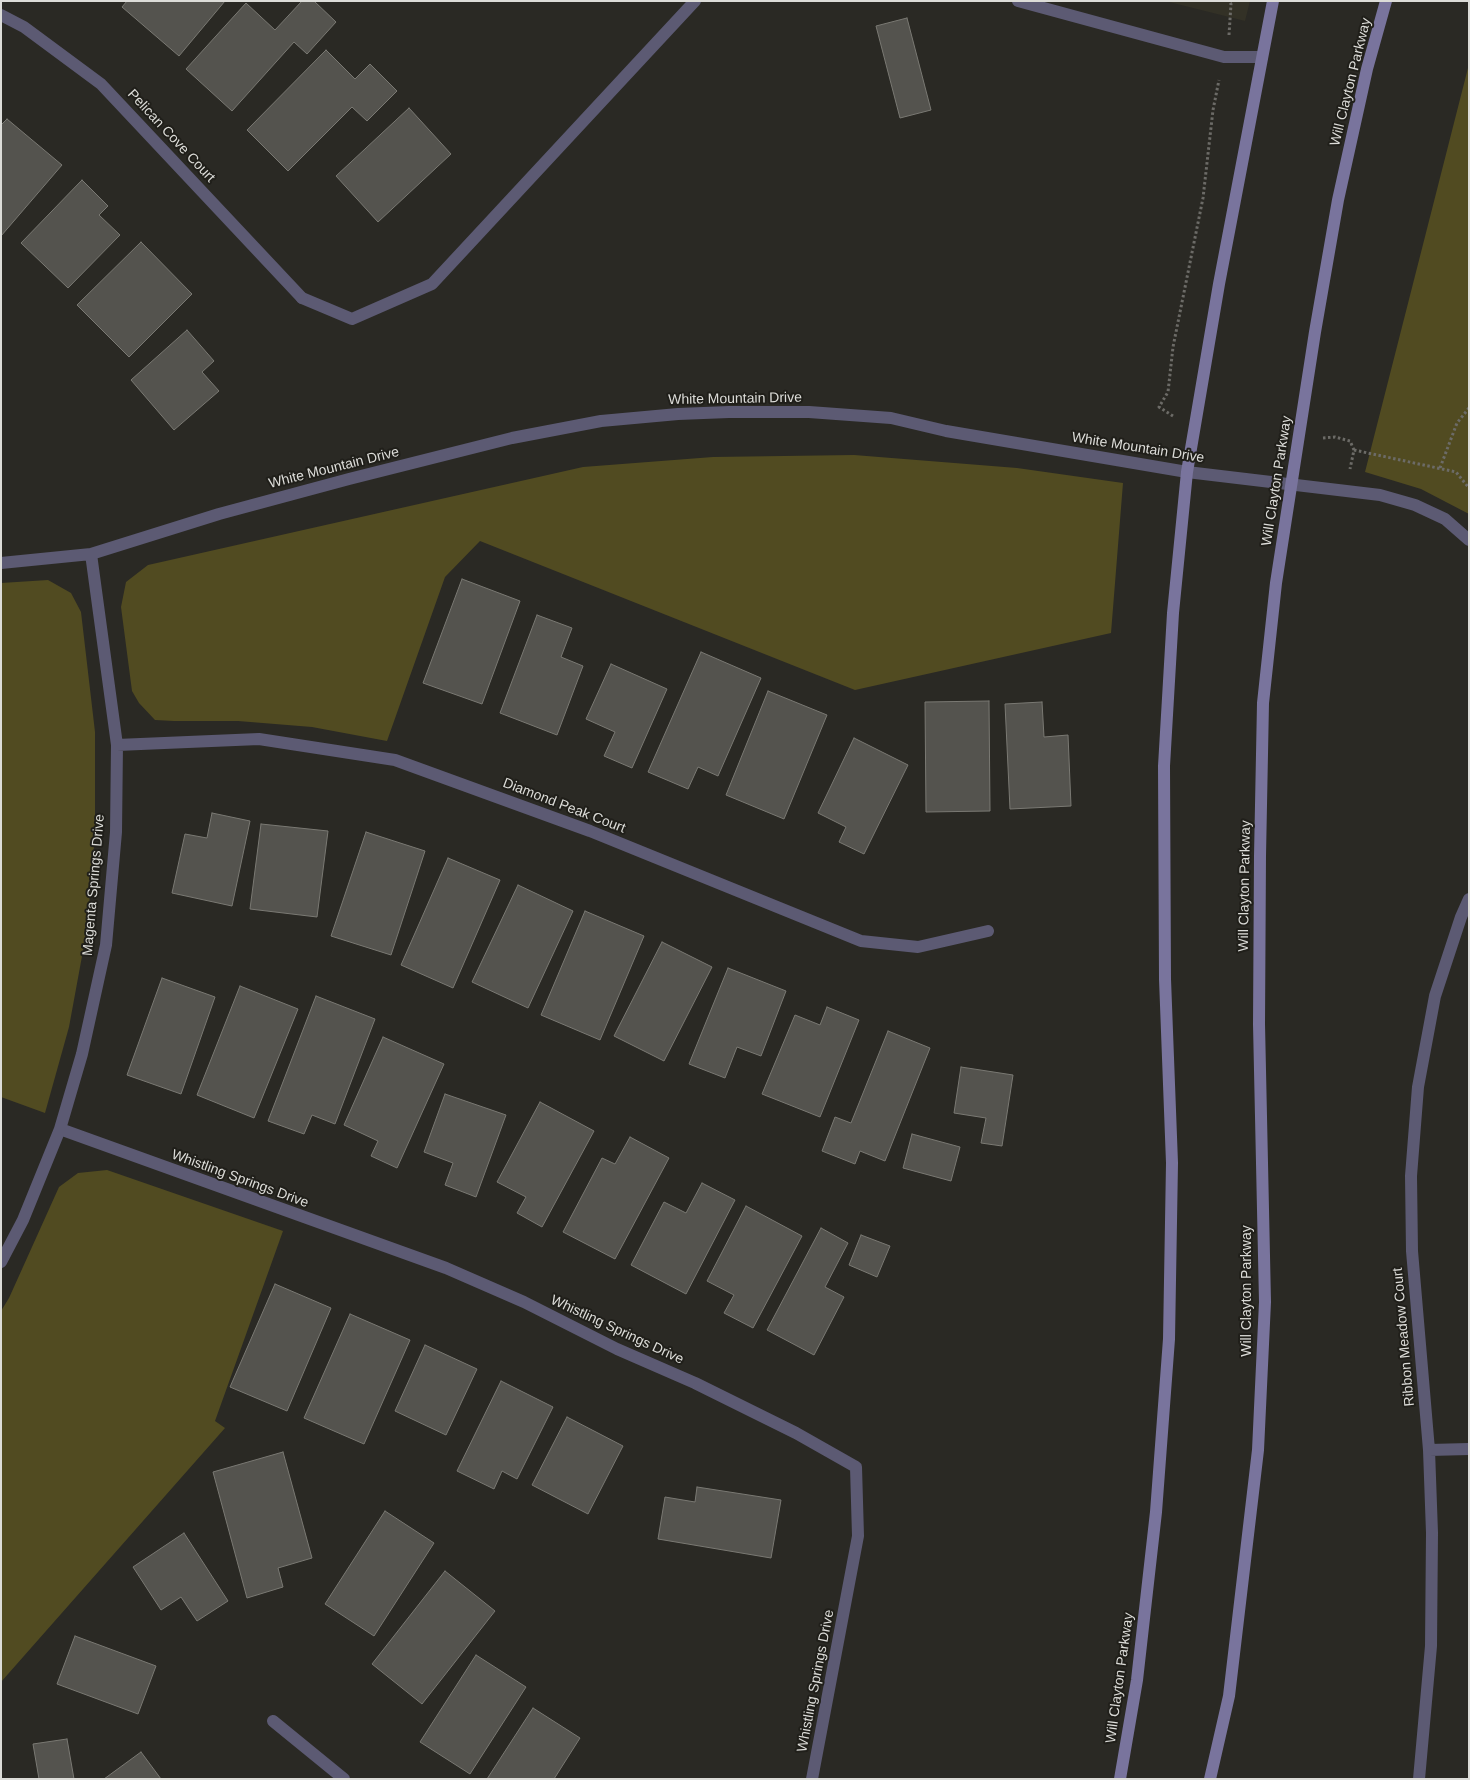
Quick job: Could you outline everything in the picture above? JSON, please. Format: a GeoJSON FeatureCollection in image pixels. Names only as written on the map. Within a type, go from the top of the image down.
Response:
{"type":"FeatureCollection","features":[{"type":"Feature","properties":{"kind":"main road","name":"Will Clayton Parkway"},"geometry":{"type":"LineString","coordinates":[[1120,1779],[1137,1680],[1156,1512],[1169,1339],[1172,1163],[1165,978],[1164,766],[1173,613],[1187,472],[1219,284],[1273,1]]}},
{"type":"Feature","properties":{"kind":"main road","name":"Will Clayton Parkway"},"geometry":{"type":"LineString","coordinates":[[1210,1779],[1229,1696],[1258,1450],[1265,1302],[1259,1024],[1263,703],[1276,583],[1315,332],[1338,200],[1367,69],[1386,1]]}},
{"type":"Feature","properties":{"kind":"street","name":"Pelican Cove Court"},"geometry":{"type":"LineString","coordinates":[[1,15],[24,27],[101,84],[302,298],[352,319],[432,284],[695,1]]}},
{"type":"Feature","properties":{"kind":"street"},"geometry":{"type":"LineString","coordinates":[[1018,1],[1224,57],[1262,57]]}},
{"type":"Feature","properties":{"kind":"street","name":"White Mountain Drive"},"geometry":{"type":"LineString","coordinates":[[1,563],[92,554],[219,514],[349,478],[512,438],[601,421],[678,414],[782,412],[891,418],[946,431],[1187,472],[1380,495],[1415,504],[1445,519],[1469,540]]}},
{"type":"Feature","properties":{"kind":"street","name":"Magenta Springs Drive"},"geometry":{"type":"LineString","coordinates":[[1,1262],[22,1220],[60,1129],[82,1054],[106,945],[116,832],[117,745],[92,554]]}},
{"type":"Feature","properties":{"kind":"street","name":"Diamond Peak Court"},"geometry":{"type":"LineString","coordinates":[[117,745],[259,739],[396,760],[590,831],[861,941],[918,947],[988,931]]}},
{"type":"Feature","properties":{"kind":"street","name":"Ribbon Meadow Court"},"geometry":{"type":"LineString","coordinates":[[1419,1779],[1431,1646],[1432,1533],[1429,1450],[1412,1251],[1412,1156],[1418,1088],[1435,996],[1461,917],[1469,899]]}},
{"type":"Feature","properties":{"kind":"street","name":"Whistling Springs Drive"},"geometry":{"type":"LineString","coordinates":[[60,1129],[446,1268],[524,1302],[737,1404],[796,1433],[856,1467],[858,1536],[812,1779]]}},
{"type":"Feature","properties":{"kind":"street"},"geometry":{"type":"LineString","coordinates":[[1429,1450],[1469,1449]]}},
{"type":"Feature","properties":{"kind":"street"},"geometry":{"type":"LineString","coordinates":[[273,1721],[344,1779]]}},
{"type":"Feature","properties":{"kind":"path"},"geometry":{"type":"LineString","coordinates":[[1195,432],[1159,407],[1168,392],[1173,346],[1203,198],[1213,110],[1230,30],[1231,4],[1229,1]]}},
{"type":"Feature","properties":{"kind":"path"},"geometry":{"type":"LineString","coordinates":[[1440,468],[1457,423],[1469,408]]}},
{"type":"Feature","properties":{"kind":"path"},"geometry":{"type":"LineString","coordinates":[[1299,441],[1335,437],[1350,441],[1354,450],[1344,491]]}},
{"type":"Feature","properties":{"kind":"path"},"geometry":{"type":"LineString","coordinates":[[1354,450],[1456,472],[1469,488]]}},
{"type":"Feature","properties":{"kind":"shaded area"},"geometry":{"type":"Polygon","coordinates":[[[1165,1],[1250,1],[1245,21],[1165,1]]]}},
{"type":"Feature","properties":{"kind":"shaded area"},"geometry":{"type":"Polygon","coordinates":[[[1469,64],[1469,514],[1421,489],[1365,472],[1469,64]]]}},
{"type":"Feature","properties":{"kind":"shaded area"},"geometry":{"type":"Polygon","coordinates":[[[854,455],[1017,468],[1123,483],[1111,633],[855,690],[480,541],[445,577],[387,741],[312,727],[238,721],[155,720],[139,703],[132,691],[121,607],[126,582],[148,565],[583,467],[713,457],[854,455]]]}},
{"type":"Feature","properties":{"kind":"shaded area"},"geometry":{"type":"Polygon","coordinates":[[[48,580],[71,593],[81,612],[95,732],[95,834],[87,929],[69,1027],[45,1113],[1,1097],[1,583],[48,580]]]}},
{"type":"Feature","properties":{"kind":"shaded area"},"geometry":{"type":"Polygon","coordinates":[[[107,1170],[283,1231],[215,1421],[225,1428],[1,1682],[1,1311],[9,1298],[59,1187],[78,1173],[107,1170]]]}},
{"type":"Feature","properties":{"kind":"building"},"geometry":{"type":"Polygon","coordinates":[[[127,1],[225,1],[179,56],[122,7],[127,1]]]}},
{"type":"Feature","properties":{"kind":"building"},"geometry":{"type":"Polygon","coordinates":[[[302,1],[314,1],[336,22],[307,54],[294,42],[232,111],[186,69],[246,3],[275,30],[302,1]]]}},
{"type":"Feature","properties":{"kind":"building"},"geometry":{"type":"Polygon","coordinates":[[[907,18],[931,110],[900,118],[876,26],[907,18]]]}},
{"type":"Feature","properties":{"kind":"building"},"geometry":{"type":"Polygon","coordinates":[[[326,50],[355,79],[370,64],[397,91],[367,121],[352,107],[288,171],[247,130],[326,50]]]}},
{"type":"Feature","properties":{"kind":"building"},"geometry":{"type":"Polygon","coordinates":[[[409,108],[451,154],[378,222],[336,176],[409,108]]]}},
{"type":"Feature","properties":{"kind":"building"},"geometry":{"type":"Polygon","coordinates":[[[7,119],[62,165],[1,236],[1,125],[7,119]]]}},
{"type":"Feature","properties":{"kind":"building"},"geometry":{"type":"Polygon","coordinates":[[[82,180],[108,206],[99,215],[120,235],[68,288],[21,243],[82,180]]]}},
{"type":"Feature","properties":{"kind":"building"},"geometry":{"type":"Polygon","coordinates":[[[141,242],[192,294],[129,357],[77,305],[141,242]]]}},
{"type":"Feature","properties":{"kind":"building"},"geometry":{"type":"Polygon","coordinates":[[[187,330],[214,361],[202,372],[219,391],[174,430],[131,380],[187,330]]]}},
{"type":"Feature","properties":{"kind":"building"},"geometry":{"type":"Polygon","coordinates":[[[462,579],[520,601],[482,704],[423,683],[462,579]]]}},
{"type":"Feature","properties":{"kind":"building"},"geometry":{"type":"Polygon","coordinates":[[[537,615],[572,628],[561,657],[583,666],[557,735],[500,713],[537,615]]]}},
{"type":"Feature","properties":{"kind":"building"},"geometry":{"type":"Polygon","coordinates":[[[701,652],[761,678],[718,776],[698,767],[688,789],[648,772],[701,652]]]}},
{"type":"Feature","properties":{"kind":"building"},"geometry":{"type":"Polygon","coordinates":[[[611,664],[667,689],[632,768],[604,756],[615,732],[586,719],[611,664]]]}},
{"type":"Feature","properties":{"kind":"building"},"geometry":{"type":"Polygon","coordinates":[[[768,691],[827,715],[784,819],[726,795],[768,691]]]}},
{"type":"Feature","properties":{"kind":"building"},"geometry":{"type":"Polygon","coordinates":[[[989,701],[990,811],[926,812],[925,702],[989,701]]]}},
{"type":"Feature","properties":{"kind":"building"},"geometry":{"type":"Polygon","coordinates":[[[1042,702],[1044,737],[1068,735],[1071,806],[1010,809],[1005,704],[1042,702]]]}},
{"type":"Feature","properties":{"kind":"building"},"geometry":{"type":"Polygon","coordinates":[[[854,738],[908,765],[864,854],[839,842],[846,827],[818,813],[854,738]]]}},
{"type":"Feature","properties":{"kind":"building"},"geometry":{"type":"Polygon","coordinates":[[[212,813],[250,821],[232,906],[172,893],[185,834],[207,838],[212,813]]]}},
{"type":"Feature","properties":{"kind":"building"},"geometry":{"type":"Polygon","coordinates":[[[261,824],[328,831],[317,917],[250,909],[261,824]]]}},
{"type":"Feature","properties":{"kind":"building"},"geometry":{"type":"Polygon","coordinates":[[[366,832],[425,851],[391,955],[331,936],[366,832]]]}},
{"type":"Feature","properties":{"kind":"building"},"geometry":{"type":"Polygon","coordinates":[[[448,858],[500,880],[453,988],[401,965],[448,858]]]}},
{"type":"Feature","properties":{"kind":"building"},"geometry":{"type":"Polygon","coordinates":[[[518,885],[573,911],[528,1008],[472,982],[518,885]]]}},
{"type":"Feature","properties":{"kind":"building"},"geometry":{"type":"Polygon","coordinates":[[[585,911],[644,936],[600,1040],[541,1015],[585,911]]]}},
{"type":"Feature","properties":{"kind":"building"},"geometry":{"type":"Polygon","coordinates":[[[662,942],[712,967],[664,1061],[614,1036],[662,942]]]}},
{"type":"Feature","properties":{"kind":"building"},"geometry":{"type":"Polygon","coordinates":[[[728,968],[786,991],[761,1056],[737,1047],[725,1078],[689,1064],[728,968]]]}},
{"type":"Feature","properties":{"kind":"building"},"geometry":{"type":"Polygon","coordinates":[[[162,978],[215,997],[181,1094],[127,1075],[162,978]]]}},
{"type":"Feature","properties":{"kind":"building"},"geometry":{"type":"Polygon","coordinates":[[[240,986],[298,1009],[254,1118],[197,1095],[240,986]]]}},
{"type":"Feature","properties":{"kind":"building"},"geometry":{"type":"Polygon","coordinates":[[[316,996],[375,1019],[335,1124],[312,1115],[304,1134],[268,1121],[316,996]]]}},
{"type":"Feature","properties":{"kind":"building"},"geometry":{"type":"Polygon","coordinates":[[[827,1007],[859,1020],[820,1117],[762,1094],[795,1015],[820,1025],[827,1007]]]}},
{"type":"Feature","properties":{"kind":"building"},"geometry":{"type":"Polygon","coordinates":[[[888,1031],[930,1048],[885,1161],[860,1151],[855,1164],[822,1151],[835,1117],[851,1123],[888,1031]]]}},
{"type":"Feature","properties":{"kind":"building"},"geometry":{"type":"Polygon","coordinates":[[[383,1037],[444,1064],[397,1168],[371,1156],[378,1141],[344,1125],[383,1037]]]}},
{"type":"Feature","properties":{"kind":"building"},"geometry":{"type":"Polygon","coordinates":[[[961,1067],[1013,1075],[1002,1146],[981,1143],[986,1118],[954,1113],[961,1067]]]}},
{"type":"Feature","properties":{"kind":"building"},"geometry":{"type":"Polygon","coordinates":[[[445,1094],[506,1115],[476,1197],[445,1185],[453,1163],[424,1152],[445,1094]]]}},
{"type":"Feature","properties":{"kind":"building"},"geometry":{"type":"Polygon","coordinates":[[[540,1102],[594,1131],[542,1227],[517,1213],[526,1197],[497,1182],[540,1102]]]}},
{"type":"Feature","properties":{"kind":"building"},"geometry":{"type":"Polygon","coordinates":[[[912,1134],[960,1147],[951,1181],[903,1168],[912,1134]]]}},
{"type":"Feature","properties":{"kind":"building"},"geometry":{"type":"Polygon","coordinates":[[[630,1137],[669,1158],[615,1259],[563,1232],[602,1158],[615,1164],[630,1137]]]}},
{"type":"Feature","properties":{"kind":"building"},"geometry":{"type":"Polygon","coordinates":[[[702,1183],[735,1200],[686,1294],[631,1265],[664,1202],[686,1213],[702,1183]]]}},
{"type":"Feature","properties":{"kind":"building"},"geometry":{"type":"Polygon","coordinates":[[[746,1206],[802,1236],[753,1328],[724,1313],[734,1295],[707,1281],[746,1206]]]}},
{"type":"Feature","properties":{"kind":"building"},"geometry":{"type":"Polygon","coordinates":[[[821,1228],[848,1243],[825,1287],[844,1297],[814,1355],[767,1330],[821,1228]]]}},
{"type":"Feature","properties":{"kind":"building"},"geometry":{"type":"Polygon","coordinates":[[[861,1235],[890,1246],[877,1277],[849,1265],[861,1235]]]}},
{"type":"Feature","properties":{"kind":"building"},"geometry":{"type":"Polygon","coordinates":[[[275,1284],[331,1308],[287,1411],[230,1387],[275,1284]]]}},
{"type":"Feature","properties":{"kind":"building"},"geometry":{"type":"Polygon","coordinates":[[[350,1314],[410,1340],[364,1444],[304,1418],[350,1314]]]}},
{"type":"Feature","properties":{"kind":"building"},"geometry":{"type":"Polygon","coordinates":[[[425,1345],[477,1369],[446,1435],[395,1411],[425,1345]]]}},
{"type":"Feature","properties":{"kind":"building"},"geometry":{"type":"Polygon","coordinates":[[[501,1381],[553,1407],[517,1479],[502,1471],[494,1489],[457,1471],[501,1381]]]}},
{"type":"Feature","properties":{"kind":"building"},"geometry":{"type":"Polygon","coordinates":[[[567,1417],[623,1446],[588,1514],[532,1485],[567,1417]]]}},
{"type":"Feature","properties":{"kind":"building"},"geometry":{"type":"Polygon","coordinates":[[[283,1452],[312,1558],[278,1568],[283,1587],[247,1598],[213,1472],[283,1452]]]}},
{"type":"Feature","properties":{"kind":"building"},"geometry":{"type":"Polygon","coordinates":[[[697,1487],[781,1500],[771,1558],[658,1539],[665,1497],[695,1502],[697,1487]]]}},
{"type":"Feature","properties":{"kind":"building"},"geometry":{"type":"Polygon","coordinates":[[[385,1511],[434,1543],[374,1636],[325,1604],[385,1511]]]}},
{"type":"Feature","properties":{"kind":"building"},"geometry":{"type":"Polygon","coordinates":[[[184,1533],[228,1601],[197,1621],[181,1597],[161,1610],[133,1567],[184,1533]]]}},
{"type":"Feature","properties":{"kind":"building"},"geometry":{"type":"Polygon","coordinates":[[[445,1571],[495,1611],[422,1704],[372,1664],[445,1571]]]}},
{"type":"Feature","properties":{"kind":"building"},"geometry":{"type":"Polygon","coordinates":[[[75,1636],[156,1666],[138,1714],[57,1684],[75,1636]]]}},
{"type":"Feature","properties":{"kind":"building"},"geometry":{"type":"Polygon","coordinates":[[[476,1655],[526,1687],[470,1774],[420,1742],[476,1655]]]}},
{"type":"Feature","properties":{"kind":"building"},"geometry":{"type":"Polygon","coordinates":[[[533,1708],[580,1738],[554,1779],[487,1779],[533,1708]]]}},
{"type":"Feature","properties":{"kind":"building"},"geometry":{"type":"Polygon","coordinates":[[[67,1739],[74,1779],[39,1779],[33,1744],[67,1739]]]}},
{"type":"Feature","properties":{"kind":"building"},"geometry":{"type":"Polygon","coordinates":[[[141,1752],[161,1779],[104,1779],[141,1752]]]}}]}
